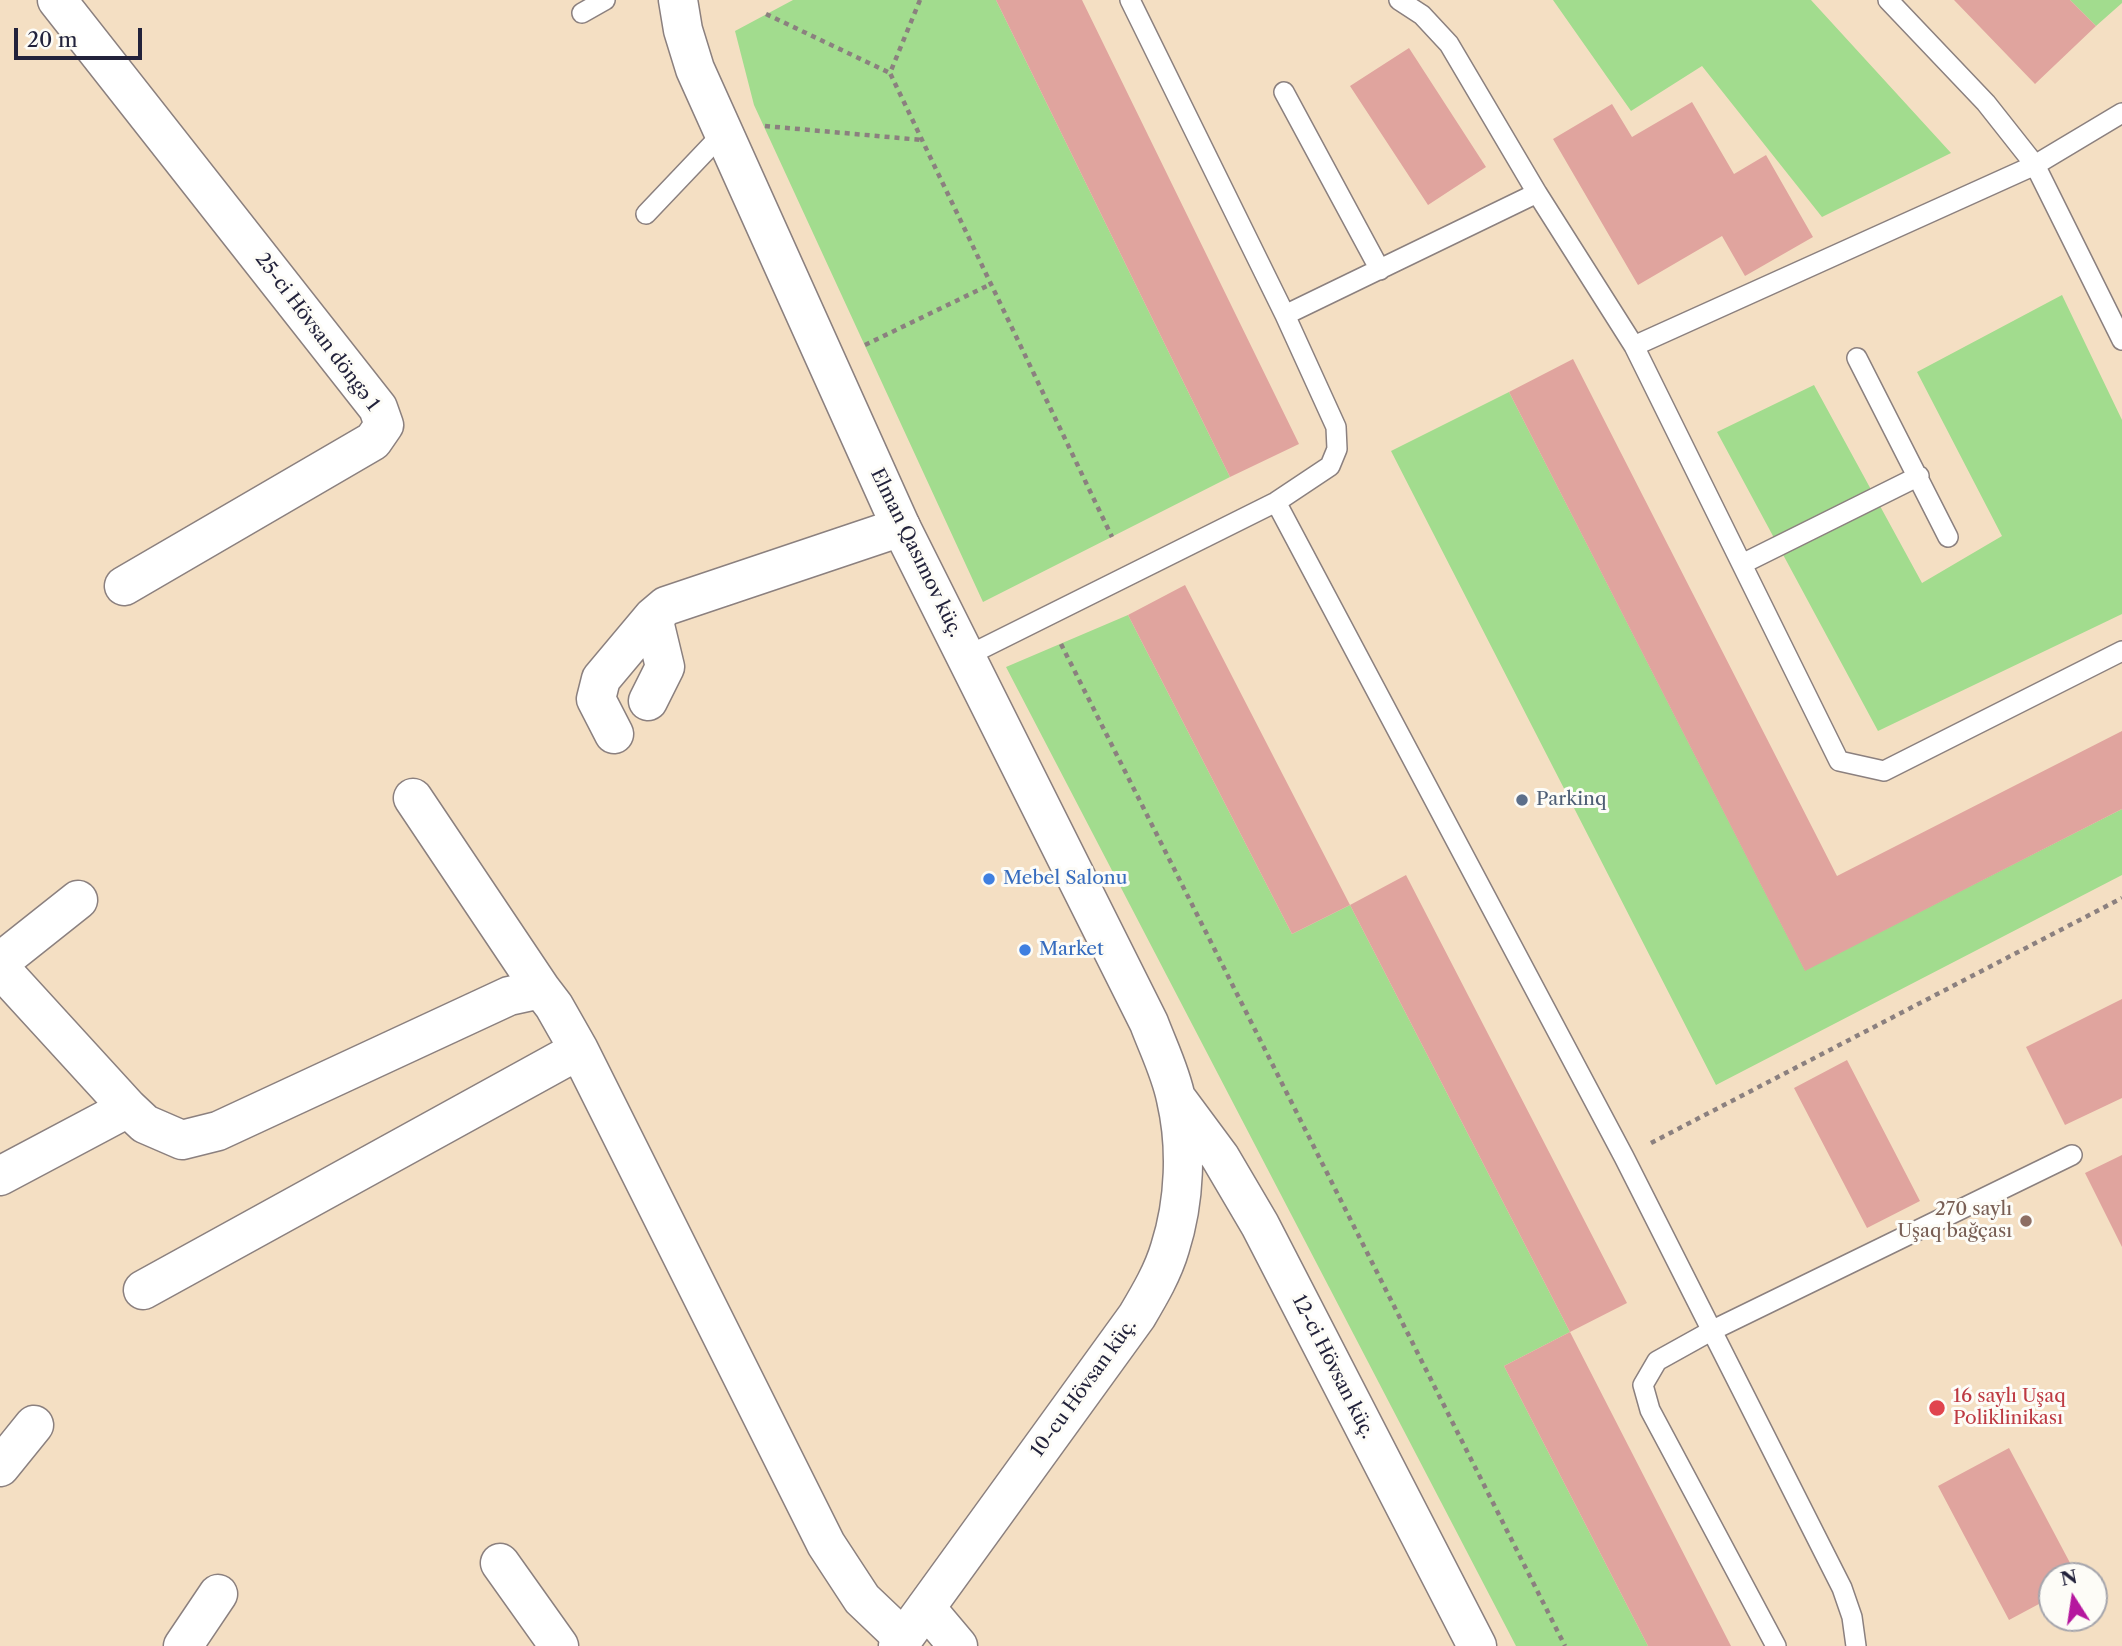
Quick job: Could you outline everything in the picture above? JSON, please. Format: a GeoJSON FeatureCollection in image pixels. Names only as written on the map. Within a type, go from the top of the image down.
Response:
{"type":"FeatureCollection","features":[{"type":"Feature","properties":{"kind":"street","name":"25-ci Hövsan döngə 1"},"geometry":{"type":"LineString","coordinates":[[57,0],[378,408],[384,425],[373,441],[124,586]]}},
{"type":"Feature","properties":{"kind":"street","name":"Elman Qasımov küç."},"geometry":{"type":"LineString","coordinates":[[678,0],[682,30],[695,69],[901,527],[1149,1023],[1176,1097]]}},
{"type":"Feature","properties":{"kind":"street"},"geometry":{"type":"LineString","coordinates":[[614,734],[596,699],[601,679],[653,617],[666,606],[901,527]]}},
{"type":"Feature","properties":{"kind":"street"},"geometry":{"type":"LineString","coordinates":[[648,701],[665,667],[653,617]]}},
{"type":"Feature","properties":{"kind":"street"},"geometry":{"type":"LineString","coordinates":[[413,798],[554,1006],[579,1050],[827,1544],[862,1599],[900,1642]]}},
{"type":"Feature","properties":{"kind":"street"},"geometry":{"type":"LineString","coordinates":[[0,962],[78,900]]}},
{"type":"Feature","properties":{"kind":"street"},"geometry":{"type":"LineString","coordinates":[[0,968],[128,1108],[145,1124],[182,1140],[218,1131],[509,996],[541,989]]}},
{"type":"Feature","properties":{"kind":"street"},"geometry":{"type":"LineString","coordinates":[[143,1290],[579,1050]]}},
{"type":"Feature","properties":{"kind":"street","name":"10-cu Hövsan küç."},"geometry":{"type":"LineString","coordinates":[[900,1642],[1137,1316],[1155,1286],[1170,1249],[1181,1187],[1182,1140],[1176,1097]]}},
{"type":"Feature","properties":{"kind":"street","name":"12-ci Hövsan küç."},"geometry":{"type":"LineString","coordinates":[[1176,1097],[1220,1157],[1260,1225],[1477,1646]]}},
{"type":"Feature","properties":{"kind":"street"},"geometry":{"type":"LineString","coordinates":[[0,1176],[128,1108]]}},
{"type":"Feature","properties":{"kind":"street"},"geometry":{"type":"LineString","coordinates":[[0,1467],[34,1425]]}},
{"type":"Feature","properties":{"kind":"street"},"geometry":{"type":"LineString","coordinates":[[500,1563],[559,1646]]}},
{"type":"Feature","properties":{"kind":"street"},"geometry":{"type":"LineString","coordinates":[[183,1646],[218,1594]]}},
{"type":"Feature","properties":{"kind":"street"},"geometry":{"type":"LineString","coordinates":[[926,1608],[958,1646]]}},
{"type":"Feature","properties":{"kind":"lane"},"geometry":{"type":"LineString","coordinates":[[582,13],[604,0]]}},
{"type":"Feature","properties":{"kind":"lane"},"geometry":{"type":"LineString","coordinates":[[967,656],[1276,502],[1329,466],[1337,449],[1336,427],[1285,315],[1130,0]]}},
{"type":"Feature","properties":{"kind":"lane"},"geometry":{"type":"LineString","coordinates":[[1399,0],[1422,15],[1449,44],[1634,346],[1839,761],[1884,771],[2122,650]]}},
{"type":"Feature","properties":{"kind":"lane"},"geometry":{"type":"LineString","coordinates":[[1888,0],[1986,103],[2035,165],[2122,340]]}},
{"type":"Feature","properties":{"kind":"lane"},"geometry":{"type":"LineString","coordinates":[[1284,92],[1380,270]]}},
{"type":"Feature","properties":{"kind":"lane"},"geometry":{"type":"LineString","coordinates":[[1634,346],[2035,165],[2122,113]]}},
{"type":"Feature","properties":{"kind":"lane"},"geometry":{"type":"LineString","coordinates":[[646,214],[723,133]]}},
{"type":"Feature","properties":{"kind":"lane"},"geometry":{"type":"LineString","coordinates":[[1285,315],[1538,193]]}},
{"type":"Feature","properties":{"kind":"lane"},"geometry":{"type":"LineString","coordinates":[[1857,358],[1948,537]]}},
{"type":"Feature","properties":{"kind":"lane"},"geometry":{"type":"LineString","coordinates":[[1742,564],[1919,476]]}},
{"type":"Feature","properties":{"kind":"lane"},"geometry":{"type":"LineString","coordinates":[[1276,502],[1624,1157],[1842,1588],[1852,1617],[1856,1646]]}},
{"type":"Feature","properties":{"kind":"lane"},"geometry":{"type":"LineString","coordinates":[[1776,1646],[1650,1410],[1643,1385],[1657,1361],[1711,1331],[2072,1155]]}},
{"type":"Feature","properties":{"kind":"path"},"geometry":{"type":"LineString","coordinates":[[890,73],[920,0]]}},
{"type":"Feature","properties":{"kind":"path"},"geometry":{"type":"LineString","coordinates":[[766,14],[890,73],[1112,537]]}},
{"type":"Feature","properties":{"kind":"path"},"geometry":{"type":"LineString","coordinates":[[764,126],[922,140]]}},
{"type":"Feature","properties":{"kind":"path"},"geometry":{"type":"LineString","coordinates":[[865,345],[991,284]]}},
{"type":"Feature","properties":{"kind":"path"},"geometry":{"type":"LineString","coordinates":[[1061,643],[1565,1646]]}},
{"type":"Feature","properties":{"kind":"path"},"geometry":{"type":"LineString","coordinates":[[1624,1157],[2122,898]]}},
{"type":"Feature","properties":{"kind":"green space"},"geometry":{"type":"Polygon","coordinates":[[[793,0],[996,0],[1230,477],[983,602],[754,105],[735,31],[793,0]]]}},
{"type":"Feature","properties":{"kind":"green space"},"geometry":{"type":"Polygon","coordinates":[[[1553,0],[1811,0],[1951,153],[1822,217],[1702,66],[1631,111],[1553,0]]]}},
{"type":"Feature","properties":{"kind":"green space"},"geometry":{"type":"Polygon","coordinates":[[[2070,0],[2122,0],[2122,3],[2096,26],[2070,0]]]}},
{"type":"Feature","properties":{"kind":"green space"},"geometry":{"type":"Polygon","coordinates":[[[2062,295],[2122,420],[2122,614],[1878,731],[1717,432],[1814,385],[1922,583],[2002,536],[1917,372],[2062,295]]]}},
{"type":"Feature","properties":{"kind":"green space"},"geometry":{"type":"Polygon","coordinates":[[[1509,392],[1805,970],[2122,809],[2122,875],[1716,1085],[1391,451],[1509,392]]]}},
{"type":"Feature","properties":{"kind":"green space"},"geometry":{"type":"Polygon","coordinates":[[[1128,615],[1292,934],[1350,905],[1570,1332],[1504,1366],[1648,1646],[1516,1646],[1006,667],[1128,615]]]}},
{"type":"Feature","properties":{"kind":"building"},"geometry":{"type":"Polygon","coordinates":[[[996,0],[1082,0],[1299,444],[1230,477],[996,0]]]}},
{"type":"Feature","properties":{"kind":"building"},"geometry":{"type":"Polygon","coordinates":[[[1954,0],[2070,0],[2096,26],[2035,84],[1954,0]]]}},
{"type":"Feature","properties":{"kind":"building"},"geometry":{"type":"Polygon","coordinates":[[[1409,48],[1486,167],[1428,205],[1350,86],[1409,48]]]}},
{"type":"Feature","properties":{"kind":"building"},"geometry":{"type":"Polygon","coordinates":[[[1692,102],[1734,174],[1766,155],[1813,237],[1745,276],[1722,236],[1638,285],[1553,139],[1612,104],[1632,137],[1692,102]]]}},
{"type":"Feature","properties":{"kind":"building"},"geometry":{"type":"Polygon","coordinates":[[[1573,359],[1837,876],[2122,731],[2122,809],[1805,971],[1509,392],[1573,359]]]}},
{"type":"Feature","properties":{"kind":"building"},"geometry":{"type":"Polygon","coordinates":[[[1185,585],[1350,905],[1292,934],[1128,615],[1185,585]]]}},
{"type":"Feature","properties":{"kind":"building"},"geometry":{"type":"Polygon","coordinates":[[[1406,875],[1627,1303],[1570,1332],[1350,905],[1406,875]]]}},
{"type":"Feature","properties":{"kind":"building"},"geometry":{"type":"Polygon","coordinates":[[[2122,999],[2122,1098],[2065,1125],[2026,1047],[2122,999]]]}},
{"type":"Feature","properties":{"kind":"building"},"geometry":{"type":"Polygon","coordinates":[[[1847,1060],[1920,1201],[1867,1228],[1794,1088],[1847,1060]]]}},
{"type":"Feature","properties":{"kind":"building"},"geometry":{"type":"Polygon","coordinates":[[[2122,1155],[2122,1247],[2085,1173],[2122,1155]]]}},
{"type":"Feature","properties":{"kind":"building"},"geometry":{"type":"Polygon","coordinates":[[[1570,1332],[1731,1646],[1648,1646],[1504,1366],[1570,1332]]]}},
{"type":"Feature","properties":{"kind":"building"},"geometry":{"type":"Polygon","coordinates":[[[2009,1448],[2070,1562],[2038,1562],[2038,1604],[2009,1620],[1938,1486],[2009,1448]]]}},
{"type":"Feature","properties":{"kind":"place","name":"Parkinq"},"geometry":{"type":"Point","coordinates":[1522,800]}},
{"type":"Feature","properties":{"kind":"place","name":"Mebel Salonu"},"geometry":{"type":"Point","coordinates":[989,879]}},
{"type":"Feature","properties":{"kind":"place","name":"Market"},"geometry":{"type":"Point","coordinates":[1025,950]}},
{"type":"Feature","properties":{"kind":"place","name":"270 saylı Uşaq bağçası"},"geometry":{"type":"Point","coordinates":[2026,1221]}},
{"type":"Feature","properties":{"kind":"place","name":"16 saylı Uşaq Poliklinikası"},"geometry":{"type":"Point","coordinates":[1937,1408]}}]}
